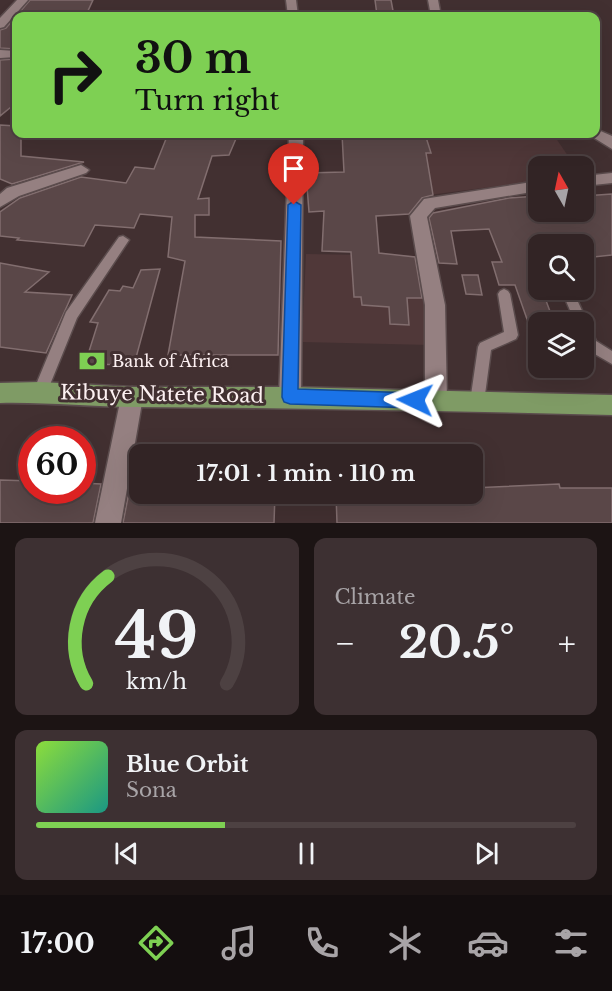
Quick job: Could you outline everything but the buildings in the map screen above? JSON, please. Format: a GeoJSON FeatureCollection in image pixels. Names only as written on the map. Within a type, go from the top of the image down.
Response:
{"type":"FeatureCollection","features":[{"type":"Feature","properties":{"kind":"main road","name":"Kibuye Natete Road"},"geometry":{"type":"LineString","coordinates":[[0,393],[612,405]]}},
{"type":"Feature","properties":{"kind":"street"},"geometry":{"type":"LineString","coordinates":[[0,25],[23,0]]}},
{"type":"Feature","properties":{"kind":"street"},"geometry":{"type":"LineString","coordinates":[[600,136],[606,138],[612,145]]}},
{"type":"Feature","properties":{"kind":"street"},"geometry":{"type":"LineString","coordinates":[[290,397],[296,138]]}},
{"type":"Feature","properties":{"kind":"street"},"geometry":{"type":"LineString","coordinates":[[0,202],[13,192],[81,170]]}},
{"type":"Feature","properties":{"kind":"street"},"geometry":{"type":"LineString","coordinates":[[594,180],[612,178]]}},
{"type":"Feature","properties":{"kind":"street"},"geometry":{"type":"LineString","coordinates":[[436,401],[435,305],[418,216],[430,203],[528,187]]}},
{"type":"Feature","properties":{"kind":"street"},"geometry":{"type":"LineString","coordinates":[[108,523],[132,397]]}},
{"type":"Feature","properties":{"kind":"lane"},"geometry":{"type":"LineString","coordinates":[[40,392],[71,316],[123,240]]}},
{"type":"Feature","properties":{"kind":"lane"},"geometry":{"type":"LineString","coordinates":[[477,402],[485,347],[511,335],[504,294]]}},
{"type":"Feature","properties":{"kind":"lane"},"geometry":{"type":"LineString","coordinates":[[594,347],[612,358]]}},
{"type":"Feature","properties":{"kind":"shaded area"},"geometry":{"type":"Polygon","coordinates":[[[396,138],[556,138],[568,156],[528,156],[528,182],[421,196],[396,138]]]}},
{"type":"Feature","properties":{"kind":"shaded area"},"geometry":{"type":"Polygon","coordinates":[[[306,254],[419,256],[431,345],[302,342],[306,254]]]}},
{"type":"Feature","properties":{"kind":"place","name":"Bank of Africa"},"geometry":{"type":"Point","coordinates":[92,361]}},
{"type":"Feature","properties":{"kind":"route"},"geometry":{"type":"LineString","coordinates":[[294,205],[290,397],[415,400]]}}]}
